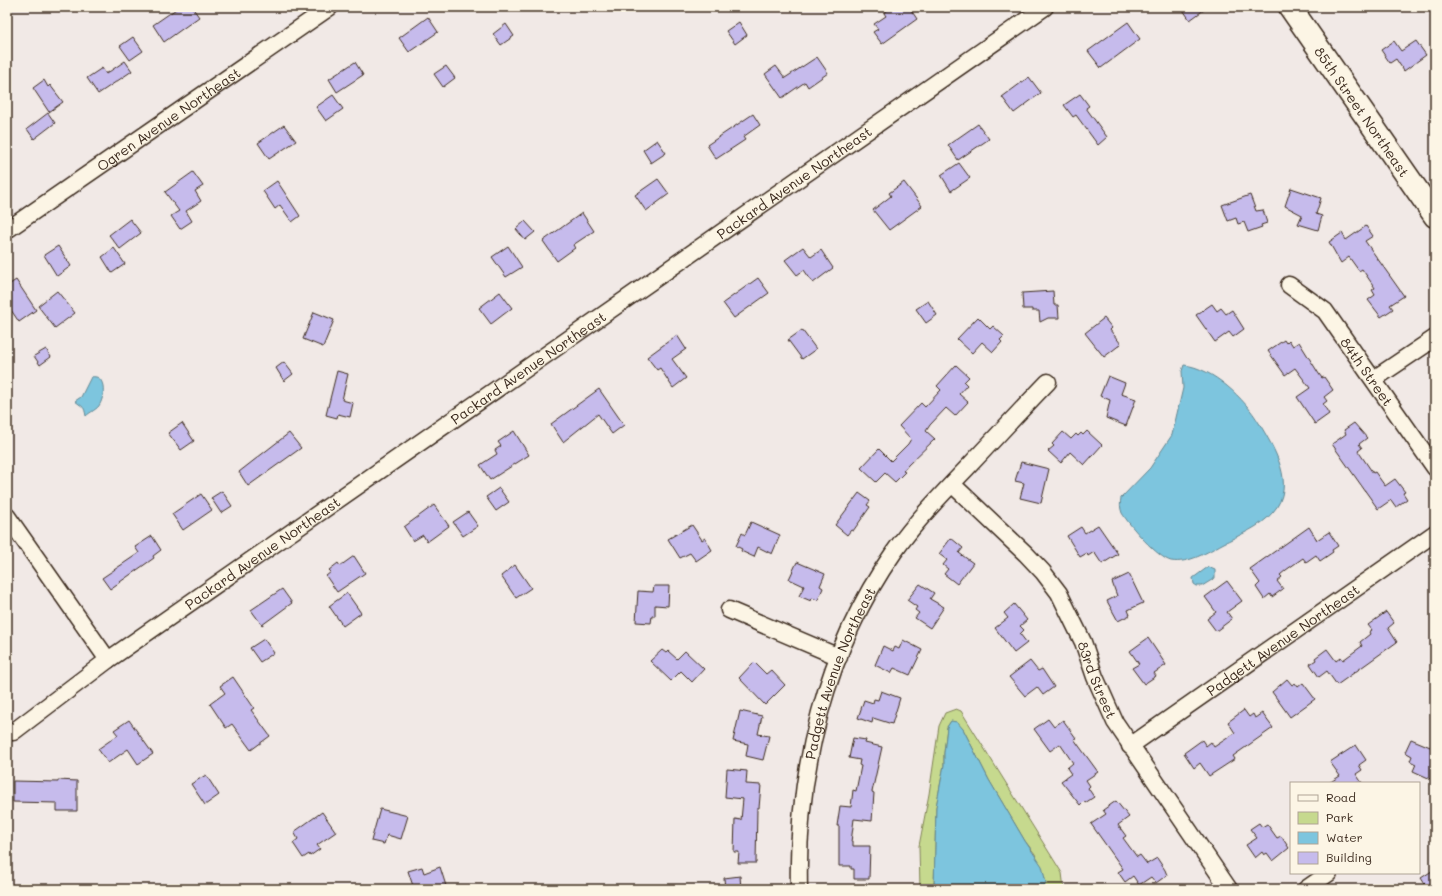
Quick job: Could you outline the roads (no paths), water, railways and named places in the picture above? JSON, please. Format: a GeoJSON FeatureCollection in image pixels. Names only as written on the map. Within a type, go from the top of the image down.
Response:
{"type":"FeatureCollection","features":[{"type":"Feature","properties":{"kind":"street","name":"Ogren Avenue Northeast"},"geometry":{"type":"LineString","coordinates":[[7,230],[330,7]]}},
{"type":"Feature","properties":{"kind":"street","name":"Packard Avenue Northeast"},"geometry":{"type":"LineString","coordinates":[[13,732],[108,660],[1045,7]]}},
{"type":"Feature","properties":{"kind":"street","name":"85th Street Northeast"},"geometry":{"type":"LineString","coordinates":[[1290,7],[1435,216]]}},
{"type":"Feature","properties":{"kind":"street","name":"84th Street"},"geometry":{"type":"LineString","coordinates":[[1289,285],[1325,311],[1435,468]]}},
{"type":"Feature","properties":{"kind":"street"},"geometry":{"type":"LineString","coordinates":[[1374,379],[1435,338]]}},
{"type":"Feature","properties":{"kind":"street","name":"Padgett Avenue Northeast"},"geometry":{"type":"LineString","coordinates":[[799,889],[798,855],[800,826],[809,754],[826,690],[855,619],[872,587],[894,552],[915,524],[1048,382]]}},
{"type":"Feature","properties":{"kind":"street","name":"83rd Street"},"geometry":{"type":"LineString","coordinates":[[952,484],[1026,554],[1043,572],[1059,594],[1083,642],[1105,702],[1115,722],[1229,889]]}},
{"type":"Feature","properties":{"kind":"street"},"geometry":{"type":"LineString","coordinates":[[7,516],[108,660]]}},
{"type":"Feature","properties":{"kind":"street","name":"Padgett Avenue Northeast"},"geometry":{"type":"LineString","coordinates":[[1130,746],[1435,533]]}},
{"type":"Feature","properties":{"kind":"street"},"geometry":{"type":"LineString","coordinates":[[729,610],[839,657]]}},
{"type":"Feature","properties":{"kind":"street"},"geometry":{"type":"LineString","coordinates":[[1306,889],[1328,874]]}},
{"type":"Feature","properties":{"kind":"water"},"geometry":{"type":"Polygon","coordinates":[[[1184,365],[1195,367],[1217,378],[1237,395],[1253,414],[1271,444],[1281,467],[1283,490],[1280,501],[1273,512],[1256,526],[1198,557],[1184,561],[1171,561],[1165,559],[1144,540],[1122,513],[1120,504],[1121,498],[1150,468],[1172,435],[1183,388],[1182,371],[1184,365]]]}},
{"type":"Feature","properties":{"kind":"water"},"geometry":{"type":"Polygon","coordinates":[[[91,377],[96,377],[102,382],[103,396],[99,406],[86,416],[83,407],[75,401],[81,397],[91,377]]]}},
{"type":"Feature","properties":{"kind":"water"},"geometry":{"type":"Polygon","coordinates":[[[1208,567],[1215,570],[1215,578],[1202,586],[1197,586],[1194,584],[1193,578],[1208,567]]]}},
{"type":"Feature","properties":{"kind":"water"},"geometry":{"type":"Polygon","coordinates":[[[951,721],[957,722],[963,729],[989,780],[1025,841],[1042,866],[1046,883],[1043,889],[934,889],[936,807],[944,765],[947,727],[951,721]]]}}]}
